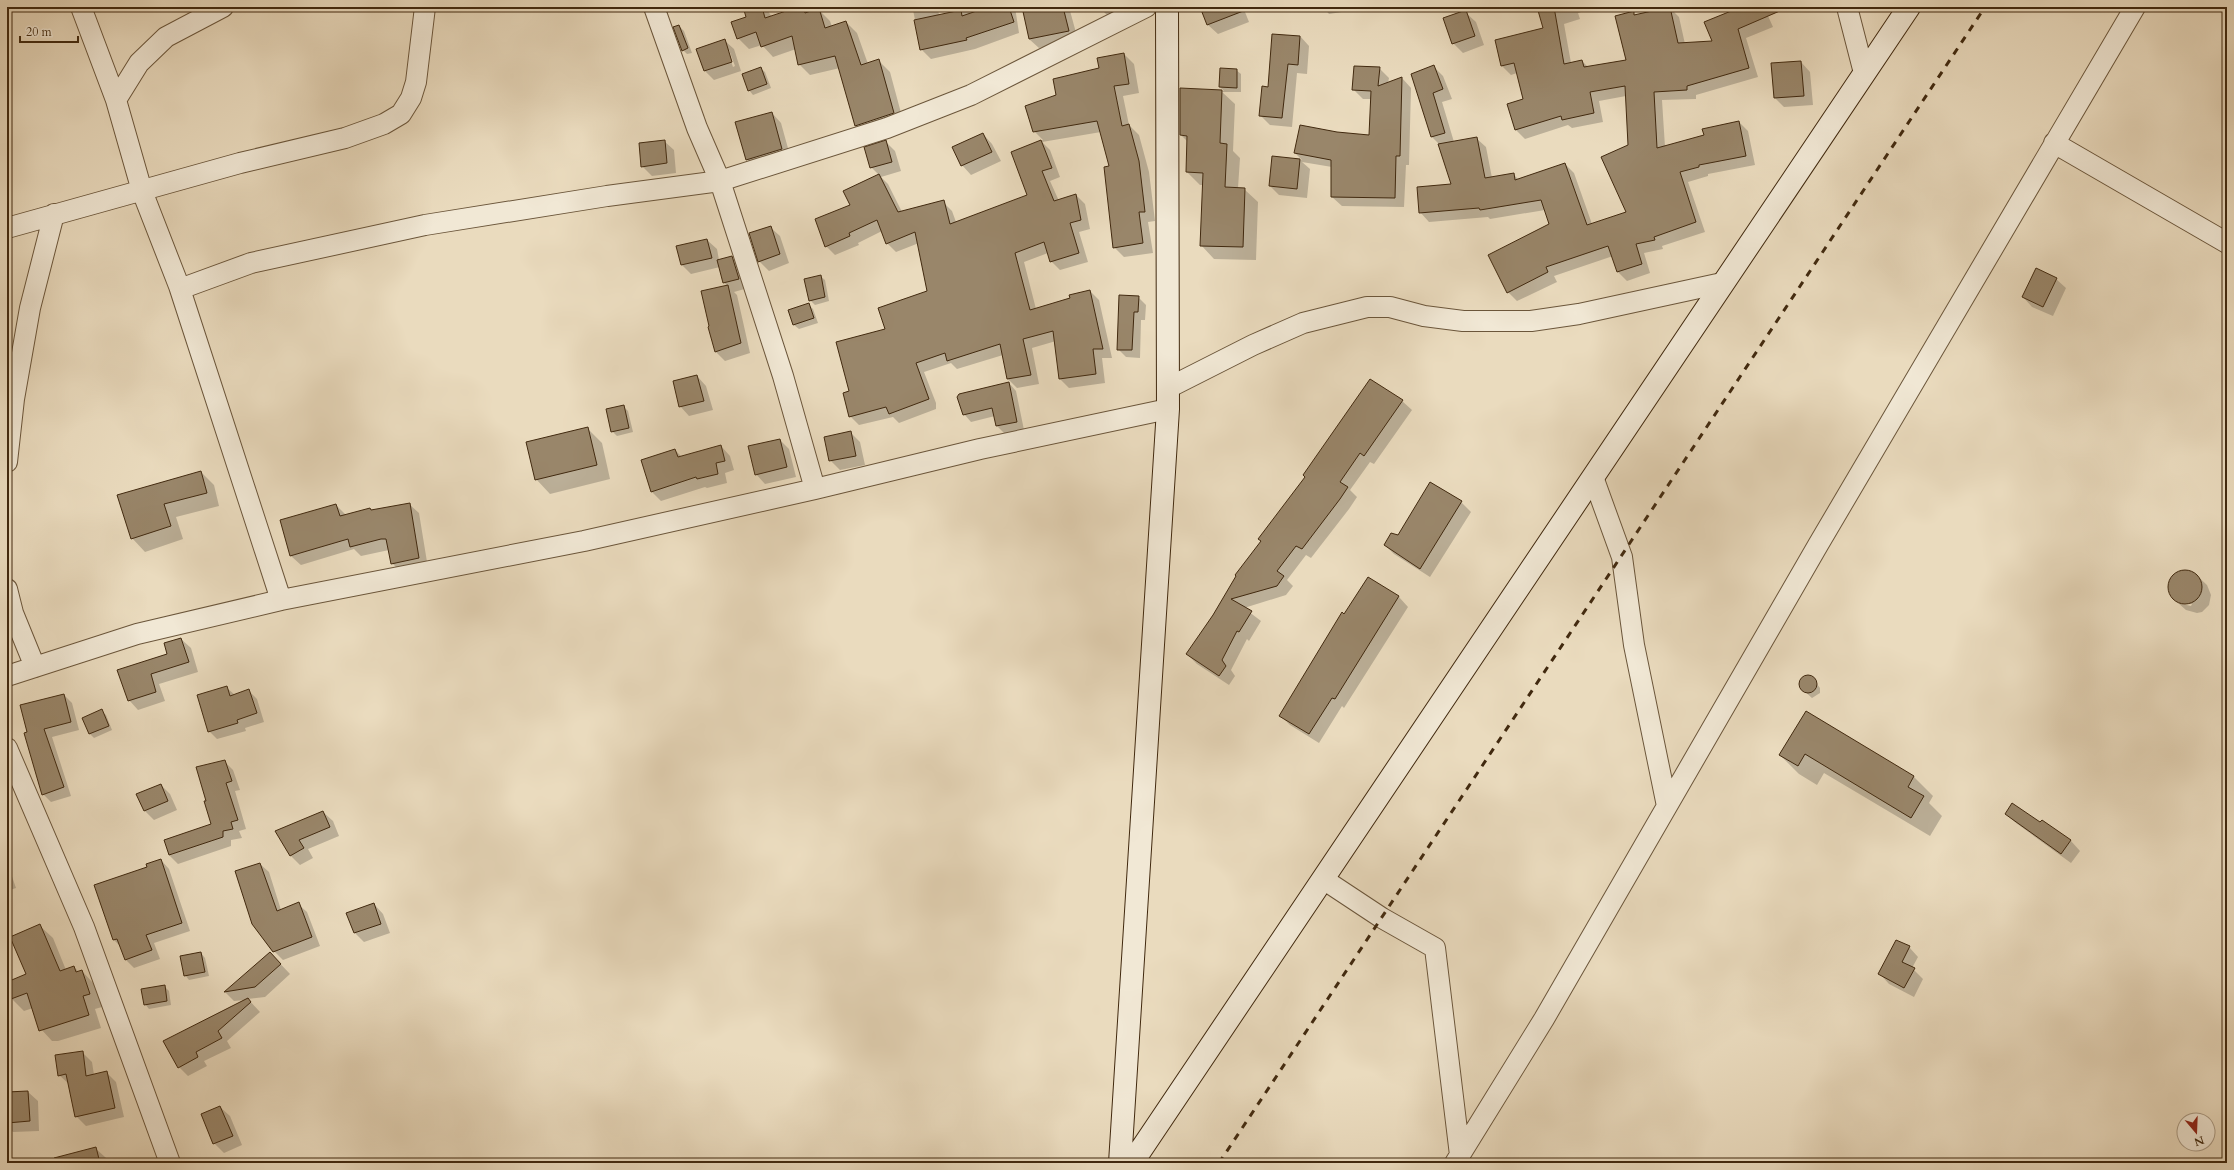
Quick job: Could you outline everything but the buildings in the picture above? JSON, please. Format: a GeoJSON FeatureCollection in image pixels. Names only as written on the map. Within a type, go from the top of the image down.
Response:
{"type":"FeatureCollection","features":[{"type":"Feature","properties":{"kind":"street"},"geometry":{"type":"LineString","coordinates":[[81,7],[116,100],[142,191],[180,289],[281,600]]}},
{"type":"Feature","properties":{"kind":"street"},"geometry":{"type":"LineString","coordinates":[[116,100],[139,63],[166,37],[223,7]]}},
{"type":"Feature","properties":{"kind":"street"},"geometry":{"type":"LineString","coordinates":[[7,228],[240,163],[345,138],[384,124],[401,114],[411,98],[416,82],[425,7]]}},
{"type":"Feature","properties":{"kind":"street"},"geometry":{"type":"LineString","coordinates":[[654,7],[697,128],[720,181],[783,376],[816,489]]}},
{"type":"Feature","properties":{"kind":"street"},"geometry":{"type":"LineString","coordinates":[[180,289],[251,263],[425,225],[607,196],[720,181],[887,128],[971,95],[1146,7]]}},
{"type":"Feature","properties":{"kind":"street"},"geometry":{"type":"LineString","coordinates":[[1120,1163],[1168,398],[1167,7]]}},
{"type":"Feature","properties":{"kind":"street"},"geometry":{"type":"LineString","coordinates":[[1847,7],[1864,73]]}},
{"type":"Feature","properties":{"kind":"street"},"geometry":{"type":"LineString","coordinates":[[1132,1163],[1722,283],[1909,7]]}},
{"type":"Feature","properties":{"kind":"street"},"geometry":{"type":"LineString","coordinates":[[1458,1159],[1544,1019],[2054,143],[2135,7]]}},
{"type":"Feature","properties":{"kind":"street"},"geometry":{"type":"LineString","coordinates":[[2054,143],[2227,243]]}},
{"type":"Feature","properties":{"kind":"street"},"geometry":{"type":"LineString","coordinates":[[7,462],[14,399],[30,308],[54,214]]}},
{"type":"Feature","properties":{"kind":"street"},"geometry":{"type":"LineString","coordinates":[[7,676],[137,634],[281,600],[584,541],[816,489],[980,449],[1168,398],[1253,345],[1303,323],[1366,307],[1390,307],[1424,316],[1463,320],[1531,321],[1579,314],[1722,283]]}},
{"type":"Feature","properties":{"kind":"street"},"geometry":{"type":"LineString","coordinates":[[1593,477],[1622,557],[1634,645],[1667,806]]}},
{"type":"Feature","properties":{"kind":"street"},"geometry":{"type":"LineString","coordinates":[[7,589],[13,613],[35,666]]}},
{"type":"Feature","properties":{"kind":"street"},"geometry":{"type":"LineString","coordinates":[[7,748],[84,927],[156,1120],[170,1163]]}},
{"type":"Feature","properties":{"kind":"street"},"geometry":{"type":"LineString","coordinates":[[1323,879],[1382,918],[1435,948],[1458,1159]]}},
{"type":"Feature","properties":{"kind":"railway"},"geometry":{"type":"LineString","coordinates":[[1219,1163],[1985,7]]}}]}
